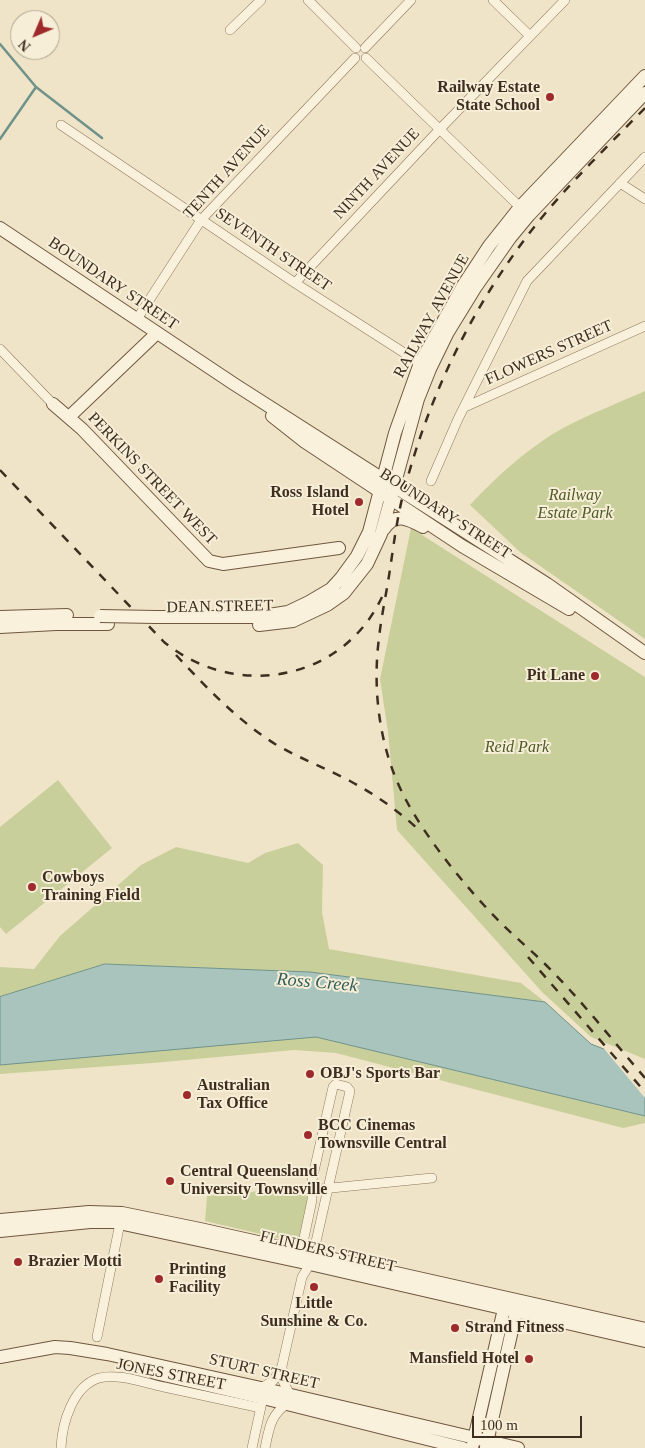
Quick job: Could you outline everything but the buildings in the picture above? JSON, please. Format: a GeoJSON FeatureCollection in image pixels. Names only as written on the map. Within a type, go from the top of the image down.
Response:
{"type":"FeatureCollection","features":[{"type":"Feature","properties":{"kind":"main road","name":"RAILWAY AVENUE"},"geometry":{"type":"LineString","coordinates":[[393,493],[413,414],[430,369],[448,332],[475,288],[510,238],[524,211],[645,76]]}},
{"type":"Feature","properties":{"kind":"main road","name":"RAILWAY AVENUE"},"geometry":{"type":"LineString","coordinates":[[382,486],[389,454],[406,398],[420,363],[464,284],[489,246],[645,93]]}},
{"type":"Feature","properties":{"kind":"main road","name":"BOUNDARY STREET"},"geometry":{"type":"LineString","coordinates":[[0,228],[234,384],[306,429],[382,486]]}},
{"type":"Feature","properties":{"kind":"main road"},"geometry":{"type":"LineString","coordinates":[[69,417],[157,333]]}},
{"type":"Feature","properties":{"kind":"main road","name":"BOUNDARY STREET"},"geometry":{"type":"LineString","coordinates":[[234,384],[305,442],[547,584],[645,653]]}},
{"type":"Feature","properties":{"kind":"main road","name":"PERKINS STREET WEST"},"geometry":{"type":"LineString","coordinates":[[52,404],[82,429],[210,561],[222,564],[339,548]]}},
{"type":"Feature","properties":{"kind":"main road"},"geometry":{"type":"LineString","coordinates":[[306,429],[339,442],[371,463],[380,462],[389,454]]}},
{"type":"Feature","properties":{"kind":"main road","name":"DEAN STREET"},"geometry":{"type":"LineString","coordinates":[[160,621],[256,617],[288,612],[331,589],[357,556],[369,532],[382,486]]}},
{"type":"Feature","properties":{"kind":"main road","name":"BOUNDARY STREET"},"geometry":{"type":"LineString","coordinates":[[393,493],[469,551],[556,601],[645,662]]}},
{"type":"Feature","properties":{"kind":"main road","name":"DEAN STREET"},"geometry":{"type":"LineString","coordinates":[[0,617],[257,625],[293,621],[327,605],[344,593],[367,564],[381,534],[393,493]]}},
{"type":"Feature","properties":{"kind":"main road"},"geometry":{"type":"LineString","coordinates":[[381,534],[390,520],[405,519],[469,551]]}},
{"type":"Feature","properties":{"kind":"main road","name":"DEAN STREET"},"geometry":{"type":"LineString","coordinates":[[0,628],[104,620]]}},
{"type":"Feature","properties":{"kind":"main road"},"geometry":{"type":"LineString","coordinates":[[74,1213],[113,1216],[120,1223]]}},
{"type":"Feature","properties":{"kind":"main road","name":"FLINDERS STREET"},"geometry":{"type":"LineString","coordinates":[[0,1220],[74,1213],[122,1213],[511,1305],[645,1341]]}},
{"type":"Feature","properties":{"kind":"main road","name":"FLINDERS STREET"},"geometry":{"type":"LineString","coordinates":[[0,1231],[90,1222],[120,1223],[306,1258]]}},
{"type":"Feature","properties":{"kind":"main road"},"geometry":{"type":"LineString","coordinates":[[473,1443],[479,1414],[511,1305]]}},
{"type":"Feature","properties":{"kind":"main road"},"geometry":{"type":"LineString","coordinates":[[487,1444],[511,1305]]}},
{"type":"Feature","properties":{"kind":"main road","name":"FLINDERS STREET"},"geometry":{"type":"LineString","coordinates":[[511,1305],[645,1329]]}},
{"type":"Feature","properties":{"kind":"main road","name":"STURT STREET"},"geometry":{"type":"LineString","coordinates":[[0,1357],[43,1349],[70,1348],[107,1354],[261,1402]]}},
{"type":"Feature","properties":{"kind":"main road","name":"STURT STREET"},"geometry":{"type":"LineString","coordinates":[[0,1366],[57,1356],[85,1358],[261,1402],[288,1400],[473,1443],[518,1448]]}},
{"type":"Feature","properties":{"kind":"main road","name":"STURT STREET"},"geometry":{"type":"LineString","coordinates":[[332,1411],[462,1448]]}},
{"type":"Feature","properties":{"kind":"main road"},"geometry":{"type":"LineString","coordinates":[[479,1414],[492,1418]]}},
{"type":"Feature","properties":{"kind":"street"},"geometry":{"type":"LineString","coordinates":[[230,30],[260,0]]}},
{"type":"Feature","properties":{"kind":"street"},"geometry":{"type":"LineString","coordinates":[[308,0],[367,54],[366,58],[524,211]]}},
{"type":"Feature","properties":{"kind":"street"},"geometry":{"type":"LineString","coordinates":[[366,58],[362,60],[355,58],[353,53],[411,0]]}},
{"type":"Feature","properties":{"kind":"street"},"geometry":{"type":"LineString","coordinates":[[493,0],[530,36]]}},
{"type":"Feature","properties":{"kind":"street","name":"NINTH AVENUE"},"geometry":{"type":"LineString","coordinates":[[294,283],[565,0]]}},
{"type":"Feature","properties":{"kind":"street","name":"TENTH AVENUE"},"geometry":{"type":"LineString","coordinates":[[137,319],[201,220],[355,58]]}},
{"type":"Feature","properties":{"kind":"street","name":"SEVENTH STREET"},"geometry":{"type":"LineString","coordinates":[[61,125],[294,283],[420,363]]}},
{"type":"Feature","properties":{"kind":"street"},"geometry":{"type":"LineString","coordinates":[[431,481],[458,419],[527,281],[645,157]]}},
{"type":"Feature","properties":{"kind":"street"},"geometry":{"type":"LineString","coordinates":[[620,183],[645,199]]}},
{"type":"Feature","properties":{"kind":"street","name":"FLOWERS STREET"},"geometry":{"type":"LineString","coordinates":[[465,407],[645,326]]}},
{"type":"Feature","properties":{"kind":"street","name":"PERKINS STREET WEST"},"geometry":{"type":"LineString","coordinates":[[0,349],[52,404]]}},
{"type":"Feature","properties":{"kind":"street"},"geometry":{"type":"LineString","coordinates":[[265,1448],[272,1420],[288,1400],[283,1381],[282,1366],[306,1258],[312,1200],[312,1180],[332,1087],[336,1084],[348,1087],[350,1091],[328,1189],[306,1258]]}},
{"type":"Feature","properties":{"kind":"street"},"geometry":{"type":"LineString","coordinates":[[311,1190],[432,1178]]}},
{"type":"Feature","properties":{"kind":"street"},"geometry":{"type":"LineString","coordinates":[[97,1337],[120,1223]]}},
{"type":"Feature","properties":{"kind":"street"},"geometry":{"type":"LineString","coordinates":[[252,1448],[261,1402],[282,1366]]}},
{"type":"Feature","properties":{"kind":"street","name":"JONES STREET"},"geometry":{"type":"LineString","coordinates":[[61,1448],[65,1424],[71,1408],[85,1386],[102,1378],[132,1380],[261,1402],[272,1420]]}},
{"type":"Feature","properties":{"kind":"green space","name":"Railway Estate Park"},"geometry":{"type":"Polygon","coordinates":[[[645,391],[645,639],[520,552],[470,505],[514,462],[539,443],[565,427],[645,391]]]}},
{"type":"Feature","properties":{"kind":"green space","name":"Reid Park"},"geometry":{"type":"Polygon","coordinates":[[[411,528],[645,677],[645,1059],[591,1037],[542,992],[397,830],[388,732],[380,679],[411,528]]]}},
{"type":"Feature","properties":{"kind":"green space","name":"Cowboys Training Field"},"geometry":{"type":"Polygon","coordinates":[[[58,780],[112,848],[6,934],[0,927],[0,827],[58,780]]]}},
{"type":"Feature","properties":{"kind":"green space"},"geometry":{"type":"Polygon","coordinates":[[[298,843],[323,865],[322,912],[329,949],[521,983],[545,1002],[310,972],[105,964],[0,997],[0,967],[34,969],[60,936],[141,865],[176,847],[248,863],[265,853],[298,843]]]}},
{"type":"Feature","properties":{"kind":"green space"},"geometry":{"type":"Polygon","coordinates":[[[316,1037],[645,1116],[645,1123],[623,1128],[336,1053],[294,1050],[0,1074],[0,1065],[39,1060],[316,1037]]]}},
{"type":"Feature","properties":{"kind":"green space"},"geometry":{"type":"Polygon","coordinates":[[[272,1190],[295,1195],[309,1195],[299,1243],[205,1221],[207,1196],[272,1190]]]}},
{"type":"Feature","properties":{"kind":"water","name":"Ross Creek"},"geometry":{"type":"Polygon","coordinates":[[[105,964],[310,972],[545,1002],[591,1044],[645,1065],[645,1116],[316,1037],[0,1065],[0,997],[105,964]]]}},
{"type":"Feature","properties":{"kind":"pier"},"geometry":{"type":"Polygon","coordinates":[[[600,1044],[645,1063],[645,1098],[600,1044]]]}},
{"type":"Feature","properties":{"kind":"waterway"},"geometry":{"type":"LineString","coordinates":[[0,44],[36,87],[102,138]]}},
{"type":"Feature","properties":{"kind":"waterway"},"geometry":{"type":"LineString","coordinates":[[0,139],[36,87]]}},
{"type":"Feature","properties":{"kind":"railway"},"geometry":{"type":"LineString","coordinates":[[645,108],[568,188],[525,239],[485,297],[452,359],[425,423],[401,502],[377,658],[378,700],[384,742],[397,781],[425,832],[475,896],[560,979],[645,1078]]}},
{"type":"Feature","properties":{"kind":"railway"},"geometry":{"type":"LineString","coordinates":[[0,470],[164,642],[192,660],[222,671],[254,676],[285,673],[314,664],[341,648],[364,626],[382,597]]}},
{"type":"Feature","properties":{"kind":"railway"},"geometry":{"type":"LineString","coordinates":[[176,655],[222,702],[261,735],[284,749],[369,792],[396,810],[421,832]]}},
{"type":"Feature","properties":{"kind":"railway"},"geometry":{"type":"LineString","coordinates":[[528,957],[645,1092]]}},
{"type":"Feature","properties":{"kind":"place","name":"Railway Estate State School"},"geometry":{"type":"Point","coordinates":[550,97]}},
{"type":"Feature","properties":{"kind":"place","name":"Ross Island Hotel"},"geometry":{"type":"Point","coordinates":[359,502]}},
{"type":"Feature","properties":{"kind":"place","name":"Pit Lane"},"geometry":{"type":"Point","coordinates":[595,676]}},
{"type":"Feature","properties":{"kind":"place","name":"Cowboys Training Field"},"geometry":{"type":"Point","coordinates":[32,887]}},
{"type":"Feature","properties":{"kind":"place","name":"OBJ's Sports Bar"},"geometry":{"type":"Point","coordinates":[310,1074]}},
{"type":"Feature","properties":{"kind":"place","name":"Australian Tax Office"},"geometry":{"type":"Point","coordinates":[187,1095]}},
{"type":"Feature","properties":{"kind":"place","name":"BCC Cinemas Townsville Central"},"geometry":{"type":"Point","coordinates":[308,1135]}},
{"type":"Feature","properties":{"kind":"place","name":"Central Queensland University Townsville"},"geometry":{"type":"Point","coordinates":[170,1181]}},
{"type":"Feature","properties":{"kind":"place","name":"Brazier Motti"},"geometry":{"type":"Point","coordinates":[18,1262]}},
{"type":"Feature","properties":{"kind":"place","name":"Printing Facility"},"geometry":{"type":"Point","coordinates":[159,1279]}},
{"type":"Feature","properties":{"kind":"place","name":"Little Sunshine & Co."},"geometry":{"type":"Point","coordinates":[314,1287]}},
{"type":"Feature","properties":{"kind":"place","name":"Strand Fitness"},"geometry":{"type":"Point","coordinates":[455,1328]}},
{"type":"Feature","properties":{"kind":"place","name":"Mansfield Hotel"},"geometry":{"type":"Point","coordinates":[529,1359]}}]}
